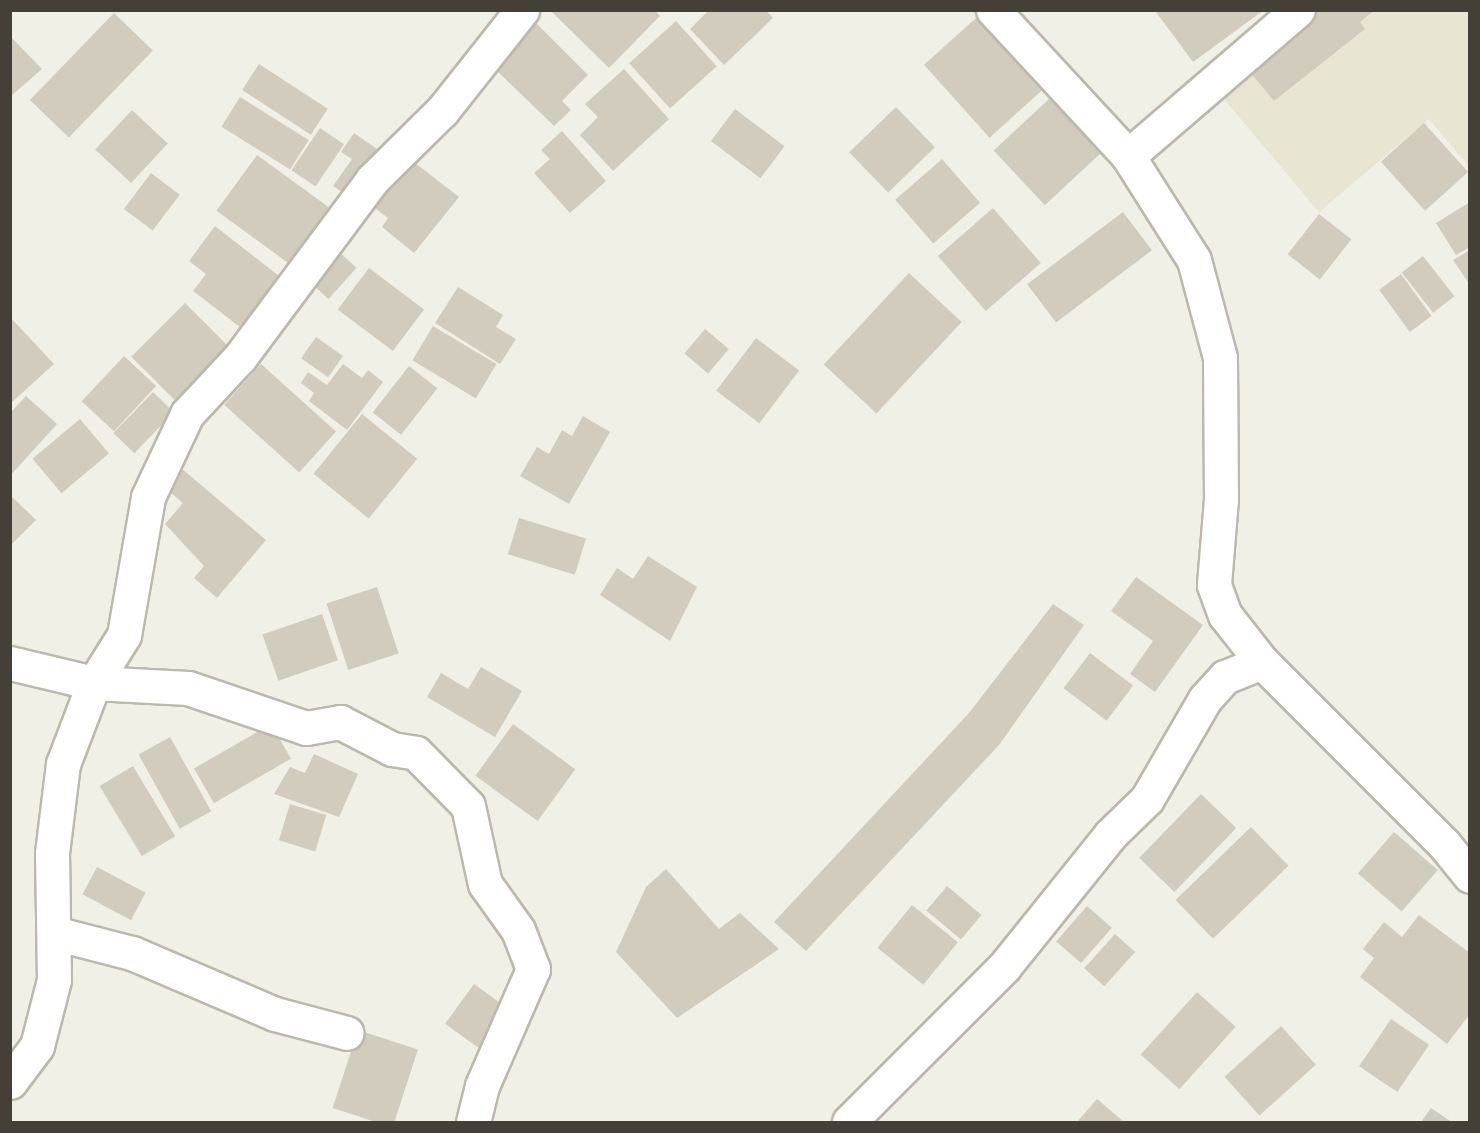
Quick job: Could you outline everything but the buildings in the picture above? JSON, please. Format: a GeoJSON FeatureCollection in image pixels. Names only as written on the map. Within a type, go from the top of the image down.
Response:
{"type":"FeatureCollection","features":[{"type":"Feature","properties":{"kind":"street"},"geometry":{"type":"LineString","coordinates":[[10,1082],[37,1046],[54,980],[52,853],[63,764],[94,683],[124,635],[148,497],[187,414],[241,356],[372,180],[442,111],[522,10]]}},
{"type":"Feature","properties":{"kind":"street"},"geometry":{"type":"LineString","coordinates":[[993,10],[1128,156],[1194,260],[1220,358],[1221,499],[1214,585],[1226,615],[1262,662],[1444,844],[1470,876]]}},
{"type":"Feature","properties":{"kind":"street"},"geometry":{"type":"LineString","coordinates":[[1128,156],[1298,10]]}},
{"type":"Feature","properties":{"kind":"street"},"geometry":{"type":"LineString","coordinates":[[849,1122],[1004,967],[1110,834],[1147,799],[1205,699],[1225,677],[1262,662]]}},
{"type":"Feature","properties":{"kind":"street"},"geometry":{"type":"LineString","coordinates":[[10,663],[94,683],[188,688],[306,728],[340,722],[392,749],[416,753],[468,806],[485,884],[518,930],[533,969],[482,1086],[473,1122]]}},
{"type":"Feature","properties":{"kind":"street"},"geometry":{"type":"LineString","coordinates":[[54,933],[132,953],[275,1014],[346,1033]]}},
{"type":"Feature","properties":{"kind":"shaded area"},"geometry":{"type":"Polygon","coordinates":[[[1302,11],[1469,11],[1469,167],[1429,119],[1319,212],[1213,86],[1302,11]]]}}]}
